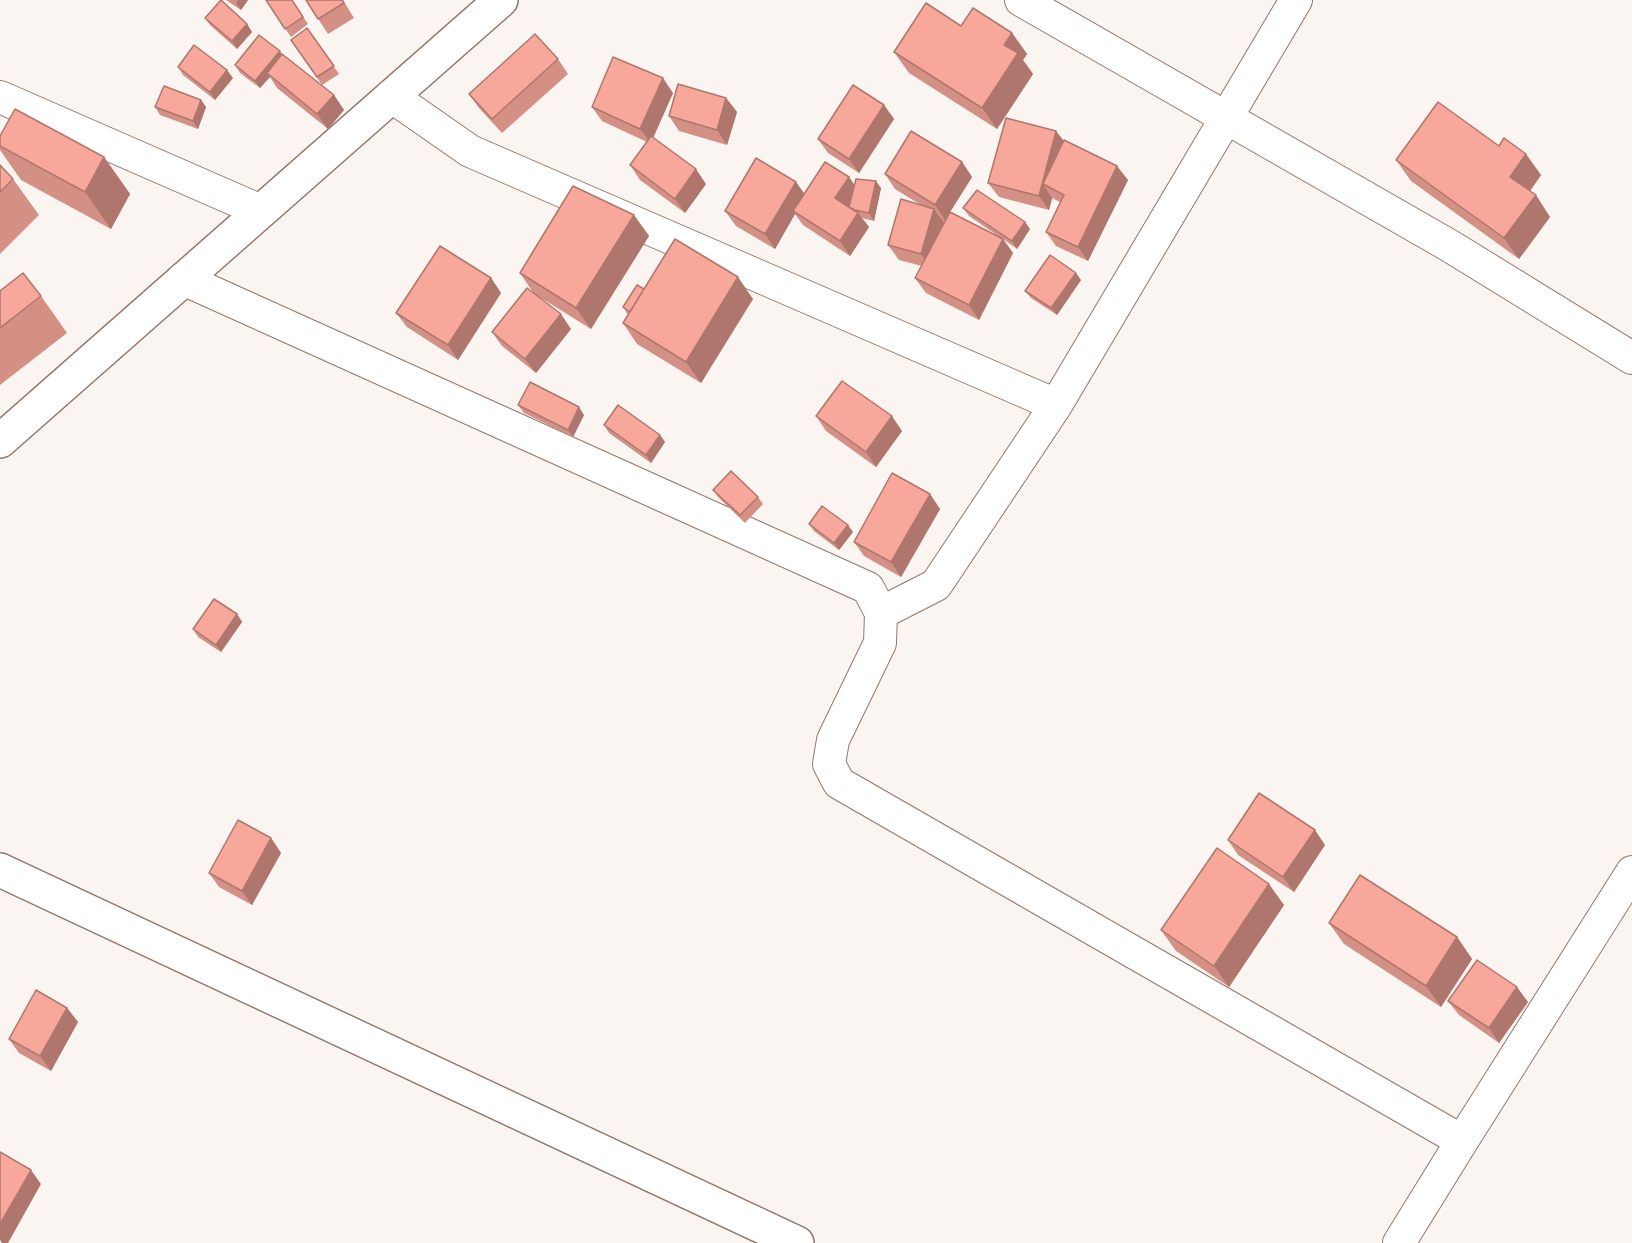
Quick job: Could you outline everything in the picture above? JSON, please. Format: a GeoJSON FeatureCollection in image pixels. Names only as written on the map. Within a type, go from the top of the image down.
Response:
{"type":"FeatureCollection","features":[{"type":"Feature","properties":{"kind":"street"},"geometry":{"type":"LineString","coordinates":[[0,441],[501,0]]}},
{"type":"Feature","properties":{"kind":"street"},"geometry":{"type":"LineString","coordinates":[[1021,0],[1450,246],[1632,358]]}},
{"type":"Feature","properties":{"kind":"street"},"geometry":{"type":"LineString","coordinates":[[881,613],[936,585],[1056,405],[1296,0]]}},
{"type":"Feature","properties":{"kind":"street"},"geometry":{"type":"LineString","coordinates":[[392,96],[470,151],[1056,405]]}},
{"type":"Feature","properties":{"kind":"street"},"geometry":{"type":"LineString","coordinates":[[0,97],[261,211]]}},
{"type":"Feature","properties":{"kind":"street"},"geometry":{"type":"LineString","coordinates":[[183,279],[868,588],[881,613],[880,643],[833,740],[829,764],[839,783],[1462,1141]]}},
{"type":"Feature","properties":{"kind":"street"},"geometry":{"type":"LineString","coordinates":[[0,870],[760,1236],[797,1243]]}},
{"type":"Feature","properties":{"kind":"street"},"geometry":{"type":"LineString","coordinates":[[1400,1243],[1632,872]]}},
{"type":"Feature","properties":{"kind":"building"},"geometry":{"type":"Polygon","coordinates":[[[221,0],[247,24],[232,41],[205,18],[221,0]]]}},
{"type":"Feature","properties":{"kind":"building"},"geometry":{"type":"Polygon","coordinates":[[[266,0],[292,0],[303,17],[285,29],[266,0]]]}},
{"type":"Feature","properties":{"kind":"building"},"geometry":{"type":"Polygon","coordinates":[[[306,0],[342,0],[344,3],[318,19],[306,0]]]}},
{"type":"Feature","properties":{"kind":"building"},"geometry":{"type":"Polygon","coordinates":[[[926,3],[961,26],[973,8],[1012,33],[1004,45],[1018,53],[982,108],[894,52],[926,3]]]}},
{"type":"Feature","properties":{"kind":"building"},"geometry":{"type":"Polygon","coordinates":[[[307,28],[334,66],[317,77],[291,40],[307,28]]]}},
{"type":"Feature","properties":{"kind":"building"},"geometry":{"type":"Polygon","coordinates":[[[535,34],[558,59],[492,119],[469,94],[535,34]]]}},
{"type":"Feature","properties":{"kind":"building"},"geometry":{"type":"Polygon","coordinates":[[[259,35],[280,51],[255,81],[235,65],[259,35]]]}},
{"type":"Feature","properties":{"kind":"building"},"geometry":{"type":"Polygon","coordinates":[[[194,45],[227,70],[210,92],[178,67],[194,45]]]}},
{"type":"Feature","properties":{"kind":"building"},"geometry":{"type":"Polygon","coordinates":[[[282,54],[334,95],[317,114],[267,73],[282,54]]]}},
{"type":"Feature","properties":{"kind":"building"},"geometry":{"type":"Polygon","coordinates":[[[613,57],[663,78],[640,129],[592,107],[613,57]]]}},
{"type":"Feature","properties":{"kind":"building"},"geometry":{"type":"Polygon","coordinates":[[[678,84],[726,98],[717,130],[669,116],[678,84]]]}},
{"type":"Feature","properties":{"kind":"building"},"geometry":{"type":"Polygon","coordinates":[[[853,85],[884,105],[849,159],[818,139],[853,85]]]}},
{"type":"Feature","properties":{"kind":"building"},"geometry":{"type":"Polygon","coordinates":[[[164,86],[201,100],[193,121],[155,107],[164,86]]]}},
{"type":"Feature","properties":{"kind":"building"},"geometry":{"type":"Polygon","coordinates":[[[1438,102],[1499,146],[1504,138],[1526,154],[1510,177],[1536,195],[1504,238],[1396,160],[1438,102]]]}},
{"type":"Feature","properties":{"kind":"building"},"geometry":{"type":"Polygon","coordinates":[[[15,109],[104,157],[85,192],[0,146],[0,136],[15,109]]]}},
{"type":"Feature","properties":{"kind":"building"},"geometry":{"type":"Polygon","coordinates":[[[1006,118],[1056,131],[1039,196],[988,183],[1006,118]]]}},
{"type":"Feature","properties":{"kind":"building"},"geometry":{"type":"Polygon","coordinates":[[[911,131],[962,162],[935,205],[885,174],[911,131]]]}},
{"type":"Feature","properties":{"kind":"building"},"geometry":{"type":"Polygon","coordinates":[[[651,136],[696,169],[675,199],[630,165],[651,136]]]}},
{"type":"Feature","properties":{"kind":"building"},"geometry":{"type":"Polygon","coordinates":[[[1064,140],[1117,166],[1078,247],[1046,232],[1064,195],[1043,184],[1064,140]]]}},
{"type":"Feature","properties":{"kind":"building"},"geometry":{"type":"Polygon","coordinates":[[[756,158],[796,182],[765,234],[725,211],[756,158]]]}},
{"type":"Feature","properties":{"kind":"building"},"geometry":{"type":"Polygon","coordinates":[[[825,162],[849,177],[835,198],[858,213],[840,241],[793,211],[825,162]]]}},
{"type":"Feature","properties":{"kind":"building"},"geometry":{"type":"Polygon","coordinates":[[[0,165],[13,179],[0,192],[0,165]]]}},
{"type":"Feature","properties":{"kind":"building"},"geometry":{"type":"Polygon","coordinates":[[[856,179],[876,181],[869,213],[849,207],[856,179]]]}},
{"type":"Feature","properties":{"kind":"building"},"geometry":{"type":"Polygon","coordinates":[[[573,186],[634,215],[576,308],[520,273],[573,186]]]}},
{"type":"Feature","properties":{"kind":"building"},"geometry":{"type":"Polygon","coordinates":[[[977,190],[1025,222],[1012,241],[963,208],[977,190]]]}},
{"type":"Feature","properties":{"kind":"building"},"geometry":{"type":"Polygon","coordinates":[[[901,199],[934,209],[921,254],[888,245],[901,199]]]}},
{"type":"Feature","properties":{"kind":"building"},"geometry":{"type":"Polygon","coordinates":[[[950,212],[1003,239],[969,305],[915,278],[950,212]]]}},
{"type":"Feature","properties":{"kind":"building"},"geometry":{"type":"Polygon","coordinates":[[[675,239],[738,277],[686,362],[623,323],[675,239]]]}},
{"type":"Feature","properties":{"kind":"building"},"geometry":{"type":"Polygon","coordinates":[[[440,246],[491,278],[448,345],[396,313],[440,246]]]}},
{"type":"Feature","properties":{"kind":"building"},"geometry":{"type":"Polygon","coordinates":[[[1050,255],[1076,273],[1051,308],[1025,291],[1050,255]]]}},
{"type":"Feature","properties":{"kind":"building"},"geometry":{"type":"Polygon","coordinates":[[[23,273],[41,296],[0,328],[0,291],[23,273]]]}},
{"type":"Feature","properties":{"kind":"building"},"geometry":{"type":"Polygon","coordinates":[[[637,285],[644,289],[630,312],[623,307],[637,285]]]}},
{"type":"Feature","properties":{"kind":"building"},"geometry":{"type":"Polygon","coordinates":[[[527,288],[561,314],[525,359],[492,332],[527,288]]]}},
{"type":"Feature","properties":{"kind":"building"},"geometry":{"type":"Polygon","coordinates":[[[842,381],[892,416],[866,452],[816,416],[842,381]]]}},
{"type":"Feature","properties":{"kind":"building"},"geometry":{"type":"Polygon","coordinates":[[[530,382],[579,407],[568,430],[518,405],[530,382]]]}},
{"type":"Feature","properties":{"kind":"building"},"geometry":{"type":"Polygon","coordinates":[[[618,405],[660,435],[646,455],[604,425],[618,405]]]}},
{"type":"Feature","properties":{"kind":"building"},"geometry":{"type":"Polygon","coordinates":[[[731,471],[758,497],[740,515],[713,490],[731,471]]]}},
{"type":"Feature","properties":{"kind":"building"},"geometry":{"type":"Polygon","coordinates":[[[892,473],[930,494],[891,562],[854,542],[892,473]]]}},
{"type":"Feature","properties":{"kind":"building"},"geometry":{"type":"Polygon","coordinates":[[[822,506],[848,525],[834,543],[809,524],[822,506]]]}},
{"type":"Feature","properties":{"kind":"building"},"geometry":{"type":"Polygon","coordinates":[[[214,599],[237,614],[216,645],[193,629],[214,599]]]}},
{"type":"Feature","properties":{"kind":"building"},"geometry":{"type":"Polygon","coordinates":[[[1259,793],[1315,830],[1283,877],[1228,840],[1259,793]]]}},
{"type":"Feature","properties":{"kind":"building"},"geometry":{"type":"Polygon","coordinates":[[[238,820],[271,838],[242,891],[209,873],[238,820]]]}},
{"type":"Feature","properties":{"kind":"building"},"geometry":{"type":"Polygon","coordinates":[[[1217,848],[1269,884],[1214,966],[1161,930],[1217,848]]]}},
{"type":"Feature","properties":{"kind":"building"},"geometry":{"type":"Polygon","coordinates":[[[1360,875],[1457,937],[1426,986],[1329,923],[1360,875]]]}},
{"type":"Feature","properties":{"kind":"building"},"geometry":{"type":"Polygon","coordinates":[[[1477,960],[1517,987],[1489,1028],[1448,1001],[1477,960]]]}},
{"type":"Feature","properties":{"kind":"building"},"geometry":{"type":"Polygon","coordinates":[[[36,990],[67,1008],[40,1056],[9,1039],[36,990]]]}},
{"type":"Feature","properties":{"kind":"building"},"geometry":{"type":"Polygon","coordinates":[[[0,1152],[31,1170],[0,1224],[0,1152]]]}}]}
